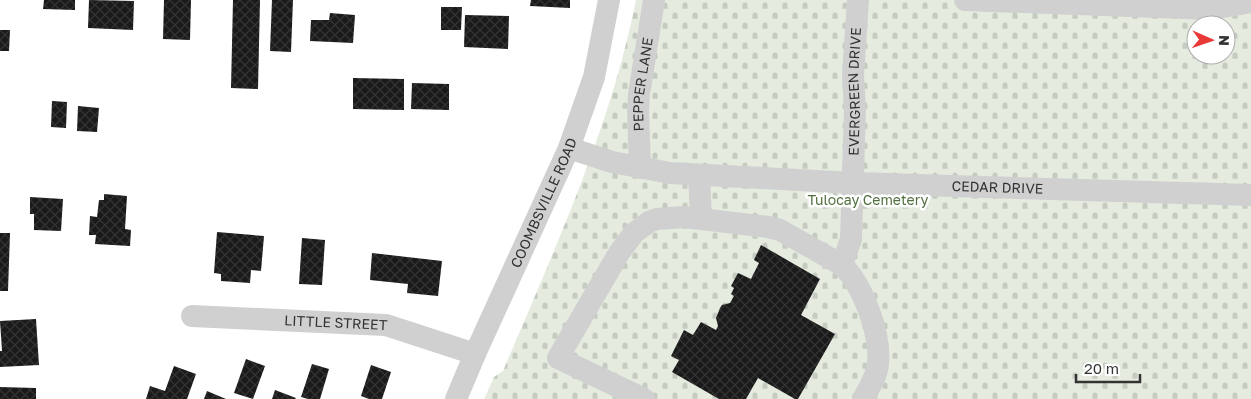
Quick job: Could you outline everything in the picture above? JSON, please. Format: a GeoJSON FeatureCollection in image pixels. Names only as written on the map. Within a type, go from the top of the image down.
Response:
{"type":"FeatureCollection","features":[{"type":"Feature","properties":{"kind":"street","name":"COOMBSVILLE ROAD"},"geometry":{"type":"LineString","coordinates":[[456,399],[474,354],[569,148],[594,77],[609,0]]}},
{"type":"Feature","properties":{"kind":"street","name":"PEPPER LANE"},"geometry":{"type":"LineString","coordinates":[[640,168],[638,94],[654,0]]}},
{"type":"Feature","properties":{"kind":"street","name":"EVERGREEN DRIVE"},"geometry":{"type":"LineString","coordinates":[[842,265],[851,239],[855,109],[853,76],[858,0]]}},
{"type":"Feature","properties":{"kind":"street"},"geometry":{"type":"LineString","coordinates":[[964,0],[1211,9],[1251,2]]}},
{"type":"Feature","properties":{"kind":"street","name":"CEDAR DRIVE"},"geometry":{"type":"LineString","coordinates":[[569,148],[612,162],[640,168],[699,175],[853,183],[1251,195]]}},
{"type":"Feature","properties":{"kind":"street"},"geometry":{"type":"LineString","coordinates":[[699,175],[701,218]]}},
{"type":"Feature","properties":{"kind":"street"},"geometry":{"type":"LineString","coordinates":[[644,399],[558,358],[619,253],[634,233],[649,222],[657,219],[684,217],[762,226],[780,230],[842,265],[857,282],[871,319],[878,350],[876,376],[863,399]]}},
{"type":"Feature","properties":{"kind":"street","name":"LITTLE STREET"},"geometry":{"type":"LineString","coordinates":[[192,316],[386,325],[474,354]]}},
{"type":"Feature","properties":{"kind":"green space","name":"Tulocay Cemetery"},"geometry":{"type":"Polygon","coordinates":[[[636,0],[1251,0],[1251,399],[484,399],[494,377],[503,371],[561,235],[596,143],[611,96],[636,0]]]}},
{"type":"Feature","properties":{"kind":"building"},"geometry":{"type":"Polygon","coordinates":[[[44,0],[75,0],[75,10],[43,9],[44,0]]]}},
{"type":"Feature","properties":{"kind":"building"},"geometry":{"type":"Polygon","coordinates":[[[89,0],[134,1],[133,30],[88,28],[89,0]]]}},
{"type":"Feature","properties":{"kind":"building"},"geometry":{"type":"Polygon","coordinates":[[[164,0],[191,0],[190,40],[163,39],[164,0]]]}},
{"type":"Feature","properties":{"kind":"building"},"geometry":{"type":"Polygon","coordinates":[[[233,0],[260,0],[258,89],[231,88],[233,0]]]}},
{"type":"Feature","properties":{"kind":"building"},"geometry":{"type":"Polygon","coordinates":[[[272,0],[293,0],[291,52],[270,51],[272,0]]]}},
{"type":"Feature","properties":{"kind":"building"},"geometry":{"type":"Polygon","coordinates":[[[531,0],[570,0],[570,8],[530,6],[531,0]]]}},
{"type":"Feature","properties":{"kind":"building"},"geometry":{"type":"Polygon","coordinates":[[[441,7],[462,7],[461,30],[441,30],[441,7]]]}},
{"type":"Feature","properties":{"kind":"building"},"geometry":{"type":"Polygon","coordinates":[[[330,13],[355,15],[353,43],[310,41],[311,20],[329,20],[330,13]]]}},
{"type":"Feature","properties":{"kind":"building"},"geometry":{"type":"Polygon","coordinates":[[[465,15],[509,16],[508,49],[464,47],[465,15]]]}},
{"type":"Feature","properties":{"kind":"building"},"geometry":{"type":"Polygon","coordinates":[[[0,30],[10,30],[9,51],[0,51],[0,30]]]}},
{"type":"Feature","properties":{"kind":"building"},"geometry":{"type":"Polygon","coordinates":[[[353,78],[404,79],[404,110],[353,109],[353,78]]]}},
{"type":"Feature","properties":{"kind":"building"},"geometry":{"type":"Polygon","coordinates":[[[412,83],[449,84],[449,110],[411,109],[412,83]]]}},
{"type":"Feature","properties":{"kind":"building"},"geometry":{"type":"Polygon","coordinates":[[[52,101],[67,102],[66,128],[51,127],[52,101]]]}},
{"type":"Feature","properties":{"kind":"building"},"geometry":{"type":"Polygon","coordinates":[[[78,106],[99,108],[97,132],[77,131],[78,106]]]}},
{"type":"Feature","properties":{"kind":"building"},"geometry":{"type":"Polygon","coordinates":[[[104,194],[127,196],[125,229],[131,230],[130,246],[95,244],[96,235],[89,235],[90,216],[97,217],[99,200],[104,200],[104,194]]]}},
{"type":"Feature","properties":{"kind":"building"},"geometry":{"type":"Polygon","coordinates":[[[30,197],[63,199],[61,231],[34,230],[34,214],[30,214],[30,197]]]}},
{"type":"Feature","properties":{"kind":"building"},"geometry":{"type":"Polygon","coordinates":[[[217,232],[264,236],[261,271],[251,270],[250,283],[221,281],[221,274],[214,273],[217,232]]]}},
{"type":"Feature","properties":{"kind":"building"},"geometry":{"type":"Polygon","coordinates":[[[0,233],[10,233],[8,291],[0,291],[0,233]]]}},
{"type":"Feature","properties":{"kind":"building"},"geometry":{"type":"Polygon","coordinates":[[[302,238],[325,240],[322,285],[299,284],[302,238]]]}},
{"type":"Feature","properties":{"kind":"building"},"geometry":{"type":"Polygon","coordinates":[[[761,245],[820,279],[801,315],[835,334],[798,399],[758,378],[746,399],[719,399],[672,372],[679,360],[671,356],[684,330],[693,335],[701,322],[716,330],[718,326],[716,318],[720,308],[722,305],[730,303],[734,296],[731,294],[734,288],[731,286],[738,273],[751,279],[759,263],[754,260],[761,245]]]}},
{"type":"Feature","properties":{"kind":"building"},"geometry":{"type":"Polygon","coordinates":[[[372,253],[442,261],[438,296],[407,293],[408,284],[370,280],[372,253]]]}},
{"type":"Feature","properties":{"kind":"building"},"geometry":{"type":"Polygon","coordinates":[[[36,319],[39,365],[0,367],[0,351],[2,351],[0,321],[36,319]]]}},
{"type":"Feature","properties":{"kind":"building"},"geometry":{"type":"Polygon","coordinates":[[[246,359],[265,366],[253,399],[234,393],[246,359]]]}},
{"type":"Feature","properties":{"kind":"building"},"geometry":{"type":"Polygon","coordinates":[[[312,364],[329,369],[320,399],[301,397],[312,364]]]}},
{"type":"Feature","properties":{"kind":"building"},"geometry":{"type":"Polygon","coordinates":[[[371,365],[391,372],[382,399],[369,399],[361,396],[371,365]]]}},
{"type":"Feature","properties":{"kind":"building"},"geometry":{"type":"Polygon","coordinates":[[[174,366],[196,374],[187,399],[146,399],[150,386],[165,391],[174,366]]]}},
{"type":"Feature","properties":{"kind":"building"},"geometry":{"type":"Polygon","coordinates":[[[0,387],[36,388],[36,399],[0,399],[0,387]]]}},
{"type":"Feature","properties":{"kind":"building"},"geometry":{"type":"Polygon","coordinates":[[[275,390],[296,398],[272,399],[275,390]]]}},
{"type":"Feature","properties":{"kind":"building"},"geometry":{"type":"Polygon","coordinates":[[[207,391],[226,399],[204,399],[207,391]]]}}]}
